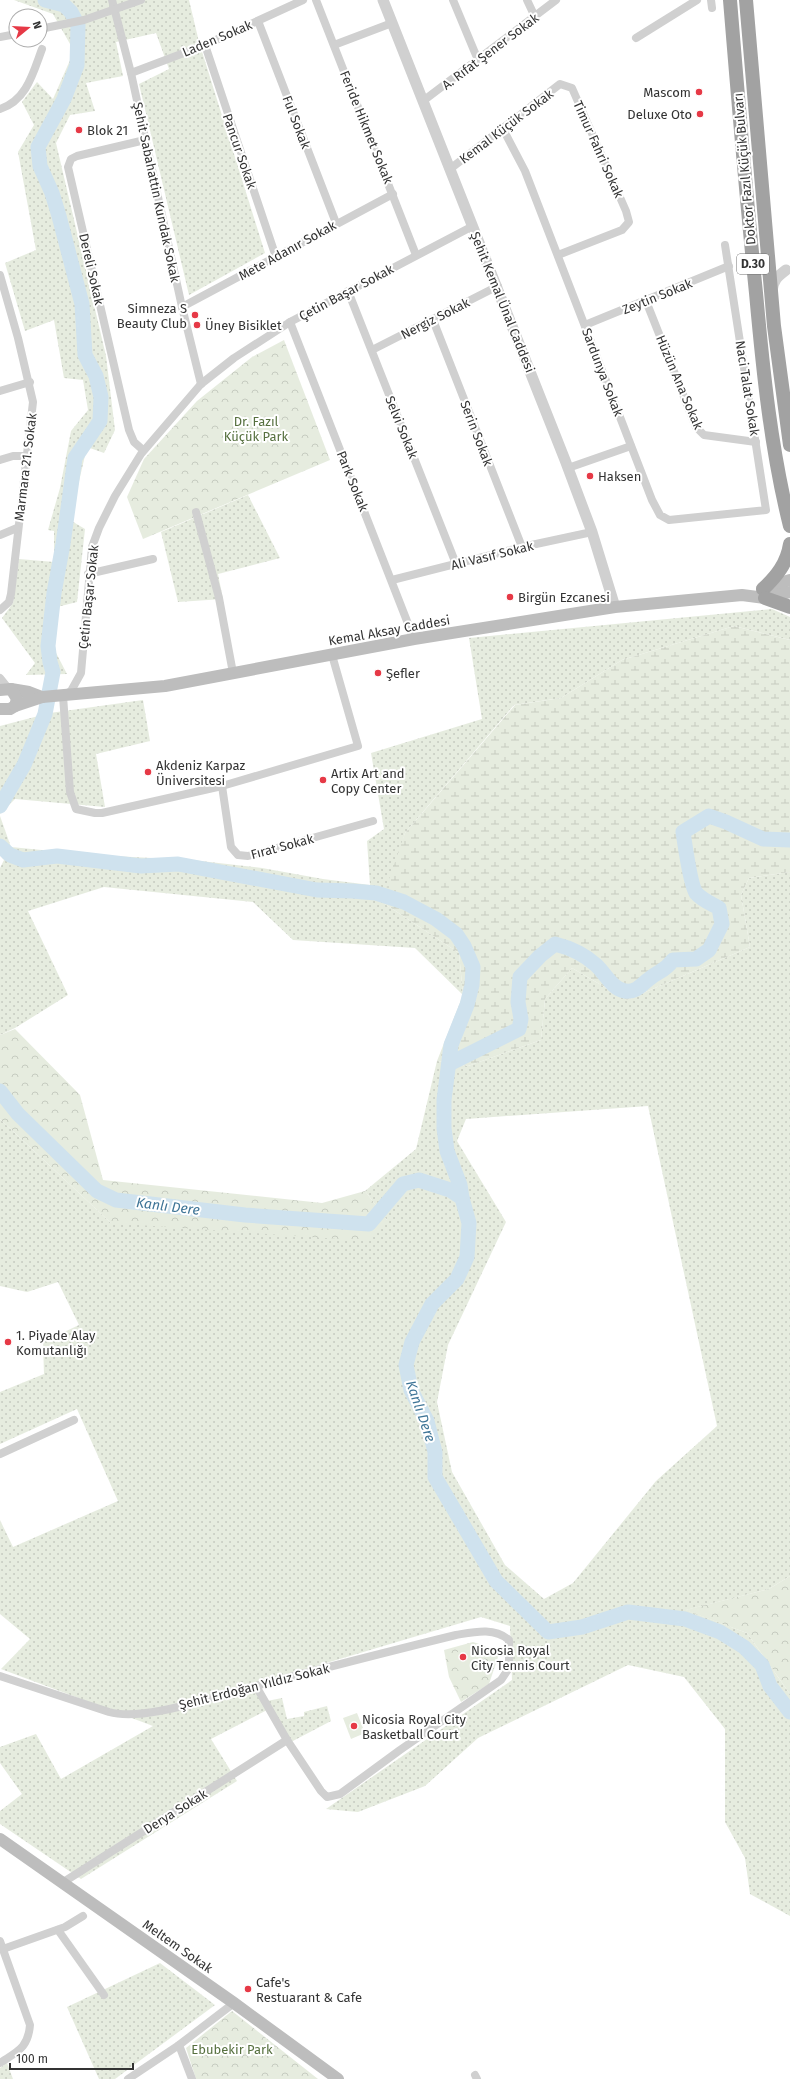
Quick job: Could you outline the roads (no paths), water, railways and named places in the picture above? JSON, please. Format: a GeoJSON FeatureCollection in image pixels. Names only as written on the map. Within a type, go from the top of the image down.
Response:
{"type":"FeatureCollection","features":[{"type":"Feature","properties":{"kind":"highway","name":"Doktor Fazıl Küçük Bulvarı"},"geometry":{"type":"LineString","coordinates":[[730,0],[763,364],[782,493],[790,526]]}},
{"type":"Feature","properties":{"kind":"highway","name":"Doktor Fazıl Küçük Bulvarı"},"geometry":{"type":"LineString","coordinates":[[746,0],[767,256],[779,375],[790,445]]}},
{"type":"Feature","properties":{"kind":"highway"},"geometry":{"type":"LineString","coordinates":[[790,544],[783,565],[764,593],[790,607]]}},
{"type":"Feature","properties":{"kind":"main road","name":"Kemal Aksay Caddesi"},"geometry":{"type":"LineString","coordinates":[[764,593],[790,580]]}},
{"type":"Feature","properties":{"kind":"main road","name":"Kemal Aksay Caddesi"},"geometry":{"type":"LineString","coordinates":[[5,709],[42,697],[165,686],[414,639],[615,607],[764,593],[790,592]]}},
{"type":"Feature","properties":{"kind":"main road","name":"Kemal Aksay Caddesi"},"geometry":{"type":"LineString","coordinates":[[6,689],[29,692],[42,697]]}},
{"type":"Feature","properties":{"kind":"main road"},"geometry":{"type":"LineString","coordinates":[[5,709],[17,698],[6,689]]}},
{"type":"Feature","properties":{"kind":"main road","name":"Meltem Sokak"},"geometry":{"type":"LineString","coordinates":[[0,1838],[234,2003],[338,2079]]}},
{"type":"Feature","properties":{"kind":"street","name":"Şehit Sabahattin Kundak Sokak"},"geometry":{"type":"LineString","coordinates":[[112,0],[131,73],[182,307],[201,384]]}},
{"type":"Feature","properties":{"kind":"street"},"geometry":{"type":"LineString","coordinates":[[48,28],[114,11],[141,0]]}},
{"type":"Feature","properties":{"kind":"street","name":"Laden Sokak"},"geometry":{"type":"LineString","coordinates":[[131,73],[205,44],[303,0]]}},
{"type":"Feature","properties":{"kind":"street","name":"Feride Hikmet Sokak"},"geometry":{"type":"LineString","coordinates":[[316,0],[416,255]]}},
{"type":"Feature","properties":{"kind":"street","name":"Şehit Kemal Ünal Caddesi"},"geometry":{"type":"LineString","coordinates":[[383,0],[498,286],[568,468],[592,532],[615,607]]}},
{"type":"Feature","properties":{"kind":"street"},"geometry":{"type":"LineString","coordinates":[[453,0],[478,60]]}},
{"type":"Feature","properties":{"kind":"street"},"geometry":{"type":"LineString","coordinates":[[527,0],[535,17]]}},
{"type":"Feature","properties":{"kind":"street","name":"A. Rıfat Şener Sokak"},"geometry":{"type":"LineString","coordinates":[[423,101],[556,0]]}},
{"type":"Feature","properties":{"kind":"street"},"geometry":{"type":"LineString","coordinates":[[636,38],[697,0]]}},
{"type":"Feature","properties":{"kind":"street","name":"Ful Sokak"},"geometry":{"type":"LineString","coordinates":[[258,21],[336,223]]}},
{"type":"Feature","properties":{"kind":"street"},"geometry":{"type":"LineString","coordinates":[[334,45],[392,23]]}},
{"type":"Feature","properties":{"kind":"street","name":"Pancur Sokak"},"geometry":{"type":"LineString","coordinates":[[205,44],[276,256]]}},
{"type":"Feature","properties":{"kind":"street"},"geometry":{"type":"LineString","coordinates":[[0,109],[17,100],[26,90],[42,49]]}},
{"type":"Feature","properties":{"kind":"street","name":"Kemal Küçük Sokak"},"geometry":{"type":"LineString","coordinates":[[450,169],[560,84]]}},
{"type":"Feature","properties":{"kind":"street","name":"Timur Fahri Sokak"},"geometry":{"type":"LineString","coordinates":[[558,255],[622,230],[629,222],[626,211],[572,88],[560,84]]}},
{"type":"Feature","properties":{"kind":"street","name":"Sardunya Sokak"},"geometry":{"type":"LineString","coordinates":[[503,129],[525,171],[652,500],[660,515],[668,520],[677,521],[766,510]]}},
{"type":"Feature","properties":{"kind":"street","name":"Dereli Sokak"},"geometry":{"type":"LineString","coordinates":[[144,450],[134,442],[129,430],[68,167],[71,159],[77,156],[145,140]]}},
{"type":"Feature","properties":{"kind":"street","name":"Mete Adanır Sokak"},"geometry":{"type":"LineString","coordinates":[[182,307],[336,223],[393,194]]}},
{"type":"Feature","properties":{"kind":"street","name":"Çetin Başar Sokak"},"geometry":{"type":"LineString","coordinates":[[63,696],[71,691],[79,678],[88,574],[92,547],[99,528],[115,496],[144,450],[201,384],[234,358],[290,322],[473,226]]}},
{"type":"Feature","properties":{"kind":"street","name":"Naci Talat Sokak"},"geometry":{"type":"LineString","coordinates":[[725,245],[766,510]]}},
{"type":"Feature","properties":{"kind":"street"},"geometry":{"type":"LineString","coordinates":[[767,256],[776,266],[788,269]]}},
{"type":"Feature","properties":{"kind":"street","name":"Zeytin Sokak"},"geometry":{"type":"LineString","coordinates":[[585,325],[729,266]]}},
{"type":"Feature","properties":{"kind":"street"},"geometry":{"type":"LineString","coordinates":[[771,295],[772,283],[788,269]]}},
{"type":"Feature","properties":{"kind":"street","name":"Marmara 21. Sokak"},"geometry":{"type":"LineString","coordinates":[[0,275],[30,382],[33,408],[17,528],[10,598],[4,608],[0,610]]}},
{"type":"Feature","properties":{"kind":"street","name":"Nergiz Sokak"},"geometry":{"type":"LineString","coordinates":[[372,350],[498,286]]}},
{"type":"Feature","properties":{"kind":"street","name":"Selvi Sokak"},"geometry":{"type":"LineString","coordinates":[[348,291],[456,564]]}},
{"type":"Feature","properties":{"kind":"street","name":"Hüzün Ana Sokak"},"geometry":{"type":"LineString","coordinates":[[646,301],[696,427],[704,435],[756,442]]}},
{"type":"Feature","properties":{"kind":"street","name":"Serin Sokak"},"geometry":{"type":"LineString","coordinates":[[433,320],[522,547]]}},
{"type":"Feature","properties":{"kind":"street","name":"Park Sokak"},"geometry":{"type":"LineString","coordinates":[[290,322],[414,639]]}},
{"type":"Feature","properties":{"kind":"street"},"geometry":{"type":"LineString","coordinates":[[0,391],[30,382]]}},
{"type":"Feature","properties":{"kind":"street"},"geometry":{"type":"LineString","coordinates":[[568,468],[631,446]]}},
{"type":"Feature","properties":{"kind":"street"},"geometry":{"type":"LineString","coordinates":[[0,460],[13,456],[26,456]]}},
{"type":"Feature","properties":{"kind":"street"},"geometry":{"type":"LineString","coordinates":[[196,512],[219,598],[233,673]]}},
{"type":"Feature","properties":{"kind":"street"},"geometry":{"type":"LineString","coordinates":[[0,535],[17,528]]}},
{"type":"Feature","properties":{"kind":"street","name":"Ali Vasıf Sokak"},"geometry":{"type":"LineString","coordinates":[[392,580],[522,547],[592,532]]}},
{"type":"Feature","properties":{"kind":"street"},"geometry":{"type":"LineString","coordinates":[[88,574],[153,559]]}},
{"type":"Feature","properties":{"kind":"street"},"geometry":{"type":"LineString","coordinates":[[63,696],[70,792],[76,809],[89,813],[102,813],[222,786],[358,746],[332,655]]}},
{"type":"Feature","properties":{"kind":"street"},"geometry":{"type":"LineString","coordinates":[[0,678],[6,689]]}},
{"type":"Feature","properties":{"kind":"street","name":"Fırat Sokak"},"geometry":{"type":"LineString","coordinates":[[222,786],[231,847],[238,855],[248,856],[373,821]]}},
{"type":"Feature","properties":{"kind":"street"},"geometry":{"type":"LineString","coordinates":[[0,1454],[74,1420]]}},
{"type":"Feature","properties":{"kind":"street","name":"Şehit Erdoğan Yıldız Sokak"},"geometry":{"type":"LineString","coordinates":[[0,1676],[120,1715],[133,1715],[171,1708],[476,1631],[501,1633],[509,1640],[508,1668],[501,1680],[400,1750],[340,1794],[327,1797],[321,1791],[287,1740]]}},
{"type":"Feature","properties":{"kind":"street"},"geometry":{"type":"LineString","coordinates":[[256,1686],[287,1740]]}},
{"type":"Feature","properties":{"kind":"street","name":"Derya Sokak"},"geometry":{"type":"LineString","coordinates":[[62,1882],[287,1740]]}},
{"type":"Feature","properties":{"kind":"street"},"geometry":{"type":"LineString","coordinates":[[3,1949],[58,1930],[83,1916]]}},
{"type":"Feature","properties":{"kind":"street"},"geometry":{"type":"LineString","coordinates":[[58,1930],[104,1995]]}},
{"type":"Feature","properties":{"kind":"street"},"geometry":{"type":"LineString","coordinates":[[0,1941],[30,2025],[29,2038],[21,2048],[0,2063]]}},
{"type":"Feature","properties":{"kind":"street"},"geometry":{"type":"LineString","coordinates":[[128,2079],[178,2045],[234,2003]]}},
{"type":"Feature","properties":{"kind":"street"},"geometry":{"type":"LineString","coordinates":[[178,2045],[192,2079]]}},
{"type":"Feature","properties":{"kind":"waterway"},"geometry":{"type":"LineString","coordinates":[[0,806],[24,765],[45,714],[53,672],[48,646],[54,593],[63,544],[75,458],[100,421],[101,397],[96,376],[85,355],[82,304],[59,216],[52,193],[40,166],[38,147],[64,99],[77,65],[78,25],[71,12],[64,5],[45,0]]}},
{"type":"Feature","properties":{"kind":"waterway"},"geometry":{"type":"LineString","coordinates":[[449,1064],[519,1029],[521,1019],[518,1002],[520,977],[540,956],[555,944],[566,947],[587,958],[596,965],[616,987],[625,991],[632,991],[638,988],[664,969],[673,960],[696,959],[709,950],[722,924],[719,908],[704,900],[696,893],[690,873],[683,832],[709,816],[763,839],[790,840]]}},
{"type":"Feature","properties":{"kind":"waterway"},"geometry":{"type":"LineString","coordinates":[[0,846],[10,855],[23,860],[57,856],[141,866],[178,864],[317,890],[376,893],[404,902],[436,919],[456,934],[464,946],[473,967],[472,985],[467,1005],[451,1045],[444,1100],[444,1128],[447,1151],[460,1185],[462,1198]]}},
{"type":"Feature","properties":{"kind":"waterway","name":"Kanlı Dere"},"geometry":{"type":"LineString","coordinates":[[0,1091],[18,1114],[97,1191],[116,1200],[245,1215],[369,1224],[403,1184],[419,1180],[450,1190],[462,1198],[469,1223],[467,1257],[457,1279],[432,1304],[412,1342],[406,1365],[411,1390],[427,1421],[435,1452],[435,1477],[496,1581],[548,1632],[582,1627],[628,1612],[685,1619],[720,1632],[744,1647],[762,1665],[770,1686],[790,1712]]}},
{"type":"Feature","properties":{"kind":"place","name":"Mascom"},"geometry":{"type":"Point","coordinates":[699,92]}},
{"type":"Feature","properties":{"kind":"place","name":"Deluxe Oto"},"geometry":{"type":"Point","coordinates":[700,114]}},
{"type":"Feature","properties":{"kind":"place","name":"Blok 21"},"geometry":{"type":"Point","coordinates":[79,130]}},
{"type":"Feature","properties":{"kind":"place","name":"Simneza S Beauty Club"},"geometry":{"type":"Point","coordinates":[195,315]}},
{"type":"Feature","properties":{"kind":"place","name":"Üney Bisiklet"},"geometry":{"type":"Point","coordinates":[197,325]}},
{"type":"Feature","properties":{"kind":"place","name":"Haksen"},"geometry":{"type":"Point","coordinates":[590,476]}},
{"type":"Feature","properties":{"kind":"place","name":"Birgün Ezcanesi"},"geometry":{"type":"Point","coordinates":[510,597]}},
{"type":"Feature","properties":{"kind":"place","name":"Şefler"},"geometry":{"type":"Point","coordinates":[378,673]}},
{"type":"Feature","properties":{"kind":"place","name":"Akdeniz Karpaz Üniversitesi"},"geometry":{"type":"Point","coordinates":[148,772]}},
{"type":"Feature","properties":{"kind":"place","name":"Artix Art and Copy Center"},"geometry":{"type":"Point","coordinates":[323,780]}},
{"type":"Feature","properties":{"kind":"place","name":"1. Piyade Alay Komutanlığı"},"geometry":{"type":"Point","coordinates":[8,1342]}},
{"type":"Feature","properties":{"kind":"place","name":"Nicosia Royal City Tennis Court"},"geometry":{"type":"Point","coordinates":[463,1657]}},
{"type":"Feature","properties":{"kind":"place","name":"Nicosia Royal City Basketball Court"},"geometry":{"type":"Point","coordinates":[354,1726]}},
{"type":"Feature","properties":{"kind":"place","name":"Cafe's Restuarant & Cafe"},"geometry":{"type":"Point","coordinates":[248,1989]}},
{"type":"Feature","properties":{"kind":"park label","name":"Dr. Fazıl Küçük Park"},"geometry":{"type":"Point","coordinates":[256,428]}},
{"type":"Feature","properties":{"kind":"park label","name":"Ebubekir Park"},"geometry":{"type":"Point","coordinates":[232,2049]}}]}
